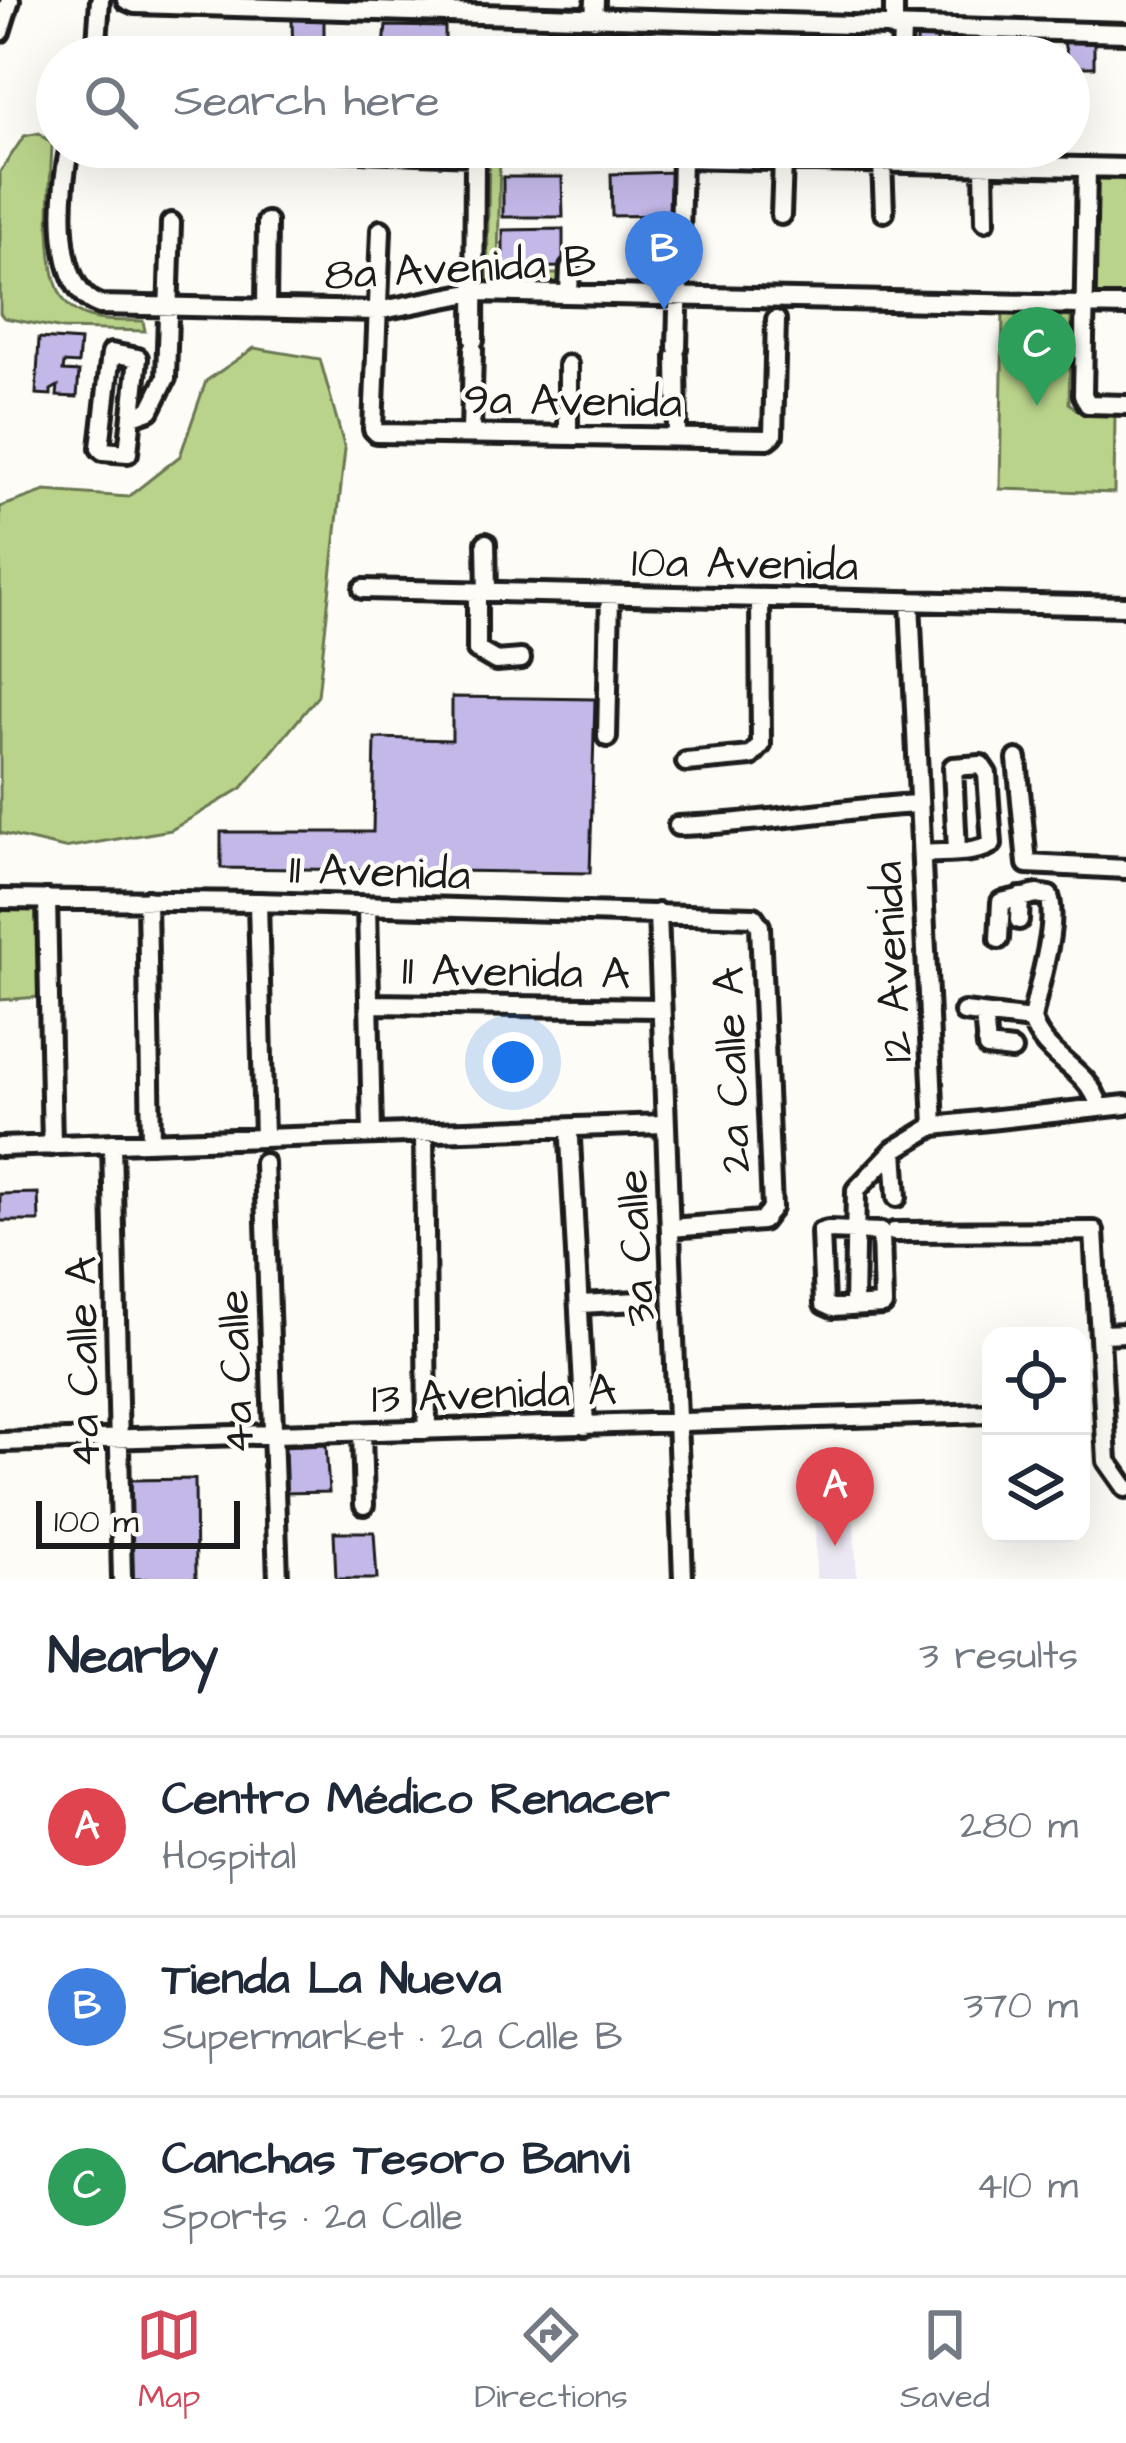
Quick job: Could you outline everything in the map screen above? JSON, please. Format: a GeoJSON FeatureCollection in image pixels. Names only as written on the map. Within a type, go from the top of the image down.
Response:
{"type":"FeatureCollection","features":[{"type":"Feature","properties":{"kind":"street"},"geometry":{"type":"LineString","coordinates":[[0,32],[10,0]]}},
{"type":"Feature","properties":{"kind":"street"},"geometry":{"type":"LineString","coordinates":[[97,36],[100,0]]}},
{"type":"Feature","properties":{"kind":"street"},"geometry":{"type":"LineString","coordinates":[[894,0],[898,36]]}},
{"type":"Feature","properties":{"kind":"street"},"geometry":{"type":"LineString","coordinates":[[131,2],[594,10],[897,29],[1126,33]]}},
{"type":"Feature","properties":{"kind":"street"},"geometry":{"type":"LineString","coordinates":[[1090,167],[1126,168]]}},
{"type":"Feature","properties":{"kind":"street","name":"8a Avenida B"},"geometry":{"type":"LineString","coordinates":[[68,168],[64,248],[70,275],[86,299],[100,305],[377,311],[475,292],[679,296],[875,308],[1126,306]]}},
{"type":"Feature","properties":{"kind":"street"},"geometry":{"type":"LineString","coordinates":[[471,433],[475,168]]}},
{"type":"Feature","properties":{"kind":"street"},"geometry":{"type":"LineString","coordinates":[[677,437],[681,168]]}},
{"type":"Feature","properties":{"kind":"street"},"geometry":{"type":"LineString","coordinates":[[781,215],[783,168]]}},
{"type":"Feature","properties":{"kind":"street"},"geometry":{"type":"LineString","coordinates":[[882,168],[884,212]]}},
{"type":"Feature","properties":{"kind":"street"},"geometry":{"type":"LineString","coordinates":[[984,168],[985,220]]}},
{"type":"Feature","properties":{"kind":"street"},"geometry":{"type":"LineString","coordinates":[[1087,168],[1083,395],[1088,404],[1126,405]]}},
{"type":"Feature","properties":{"kind":"street"},"geometry":{"type":"LineString","coordinates":[[266,308],[267,222]]}},
{"type":"Feature","properties":{"kind":"street"},"geometry":{"type":"LineString","coordinates":[[134,416],[150,410],[164,388],[171,223]]}},
{"type":"Feature","properties":{"kind":"street"},"geometry":{"type":"LineString","coordinates":[[377,311],[381,230]]}},
{"type":"Feature","properties":{"kind":"street"},"geometry":{"type":"LineString","coordinates":[[569,294],[570,268]]}},
{"type":"Feature","properties":{"kind":"street","name":"9a Avenida"},"geometry":{"type":"LineString","coordinates":[[377,311],[373,428],[377,433],[768,440],[773,435],[776,320]]}},
{"type":"Feature","properties":{"kind":"street"},"geometry":{"type":"LineString","coordinates":[[112,352],[138,358],[134,416],[130,452],[102,451],[112,352]]}},
{"type":"Feature","properties":{"kind":"street"},"geometry":{"type":"LineString","coordinates":[[568,365],[568,434]]}},
{"type":"Feature","properties":{"kind":"street"},"geometry":{"type":"LineString","coordinates":[[486,543],[477,650],[496,661],[521,659]]}},
{"type":"Feature","properties":{"kind":"street","name":"10a Avenida"},"geometry":{"type":"LineString","coordinates":[[363,590],[1126,606]]}},
{"type":"Feature","properties":{"kind":"street"},"geometry":{"type":"LineString","coordinates":[[607,737],[610,595]]}},
{"type":"Feature","properties":{"kind":"street"},"geometry":{"type":"LineString","coordinates":[[686,762],[751,756],[761,745],[760,598]]}},
{"type":"Feature","properties":{"kind":"street","name":"12 Avenida"},"geometry":{"type":"LineString","coordinates":[[910,601],[934,1126],[1126,1105]]}},
{"type":"Feature","properties":{"kind":"street"},"geometry":{"type":"LineString","coordinates":[[1017,759],[1028,864],[1126,869]]}},
{"type":"Feature","properties":{"kind":"street"},"geometry":{"type":"LineString","coordinates":[[922,854],[987,849],[994,840],[988,774],[981,765],[953,767],[957,851]]}},
{"type":"Feature","properties":{"kind":"street"},"geometry":{"type":"LineString","coordinates":[[678,826],[919,804]]}},
{"type":"Feature","properties":{"kind":"street"},"geometry":{"type":"LineString","coordinates":[[999,939],[998,905],[1045,895],[1052,904],[1032,1020],[1035,1032],[1091,1084],[1099,1105]]}},
{"type":"Feature","properties":{"kind":"street"},"geometry":{"type":"LineString","coordinates":[[1019,920],[1021,897]]}},
{"type":"Feature","properties":{"kind":"street"},"geometry":{"type":"LineString","coordinates":[[47,898],[52,1146]]}},
{"type":"Feature","properties":{"kind":"street","name":"11 Avenida"},"geometry":{"type":"LineString","coordinates":[[0,899],[658,913],[757,920]]}},
{"type":"Feature","properties":{"kind":"street"},"geometry":{"type":"LineString","coordinates":[[147,900],[151,1142]]}},
{"type":"Feature","properties":{"kind":"street"},"geometry":{"type":"LineString","coordinates":[[258,902],[264,1138]]}},
{"type":"Feature","properties":{"kind":"street"},"geometry":{"type":"LineString","coordinates":[[367,907],[372,1134]]}},
{"type":"Feature","properties":{"kind":"street","name":"3a Calle"},"geometry":{"type":"LineString","coordinates":[[658,913],[683,1579]]}},
{"type":"Feature","properties":{"kind":"street","name":"2a Calle A"},"geometry":{"type":"LineString","coordinates":[[670,1228],[762,1221],[772,1208],[757,920]]}},
{"type":"Feature","properties":{"kind":"street","name":"11 Avenida A"},"geometry":{"type":"LineString","coordinates":[[370,1004],[660,1008]]}},
{"type":"Feature","properties":{"kind":"street"},"geometry":{"type":"LineString","coordinates":[[964,1012],[1032,1020]]}},
{"type":"Feature","properties":{"kind":"street"},"geometry":{"type":"LineString","coordinates":[[984,1015],[987,1047],[1012,1050]]}},
{"type":"Feature","properties":{"kind":"street"},"geometry":{"type":"LineString","coordinates":[[0,1148],[664,1124]]}},
{"type":"Feature","properties":{"kind":"street"},"geometry":{"type":"LineString","coordinates":[[854,1307],[856,1190],[895,1150],[934,1126]]}},
{"type":"Feature","properties":{"kind":"street"},"geometry":{"type":"LineString","coordinates":[[424,1133],[427,1430]]}},
{"type":"Feature","properties":{"kind":"street"},"geometry":{"type":"LineString","coordinates":[[571,1139],[585,1426]]}},
{"type":"Feature","properties":{"kind":"street","name":"4a Calle A"},"geometry":{"type":"LineString","coordinates":[[112,1143],[122,1579]]}},
{"type":"Feature","properties":{"kind":"street"},"geometry":{"type":"LineString","coordinates":[[895,1150],[897,1197]]}},
{"type":"Feature","properties":{"kind":"street","name":"4a Calle"},"geometry":{"type":"LineString","coordinates":[[264,1162],[278,1579]]}},
{"type":"Feature","properties":{"kind":"street"},"geometry":{"type":"LineString","coordinates":[[853,1230],[879,1230],[882,1235],[884,1303],[880,1307],[827,1308],[821,1232],[853,1230]]}},
{"type":"Feature","properties":{"kind":"street"},"geometry":{"type":"LineString","coordinates":[[894,1232],[1094,1231],[1107,1461],[1125,1487]]}},
{"type":"Feature","properties":{"kind":"street"},"geometry":{"type":"LineString","coordinates":[[580,1304],[639,1301]]}},
{"type":"Feature","properties":{"kind":"street"},"geometry":{"type":"LineString","coordinates":[[1102,1334],[1126,1333]]}},
{"type":"Feature","properties":{"kind":"street"},"geometry":{"type":"LineString","coordinates":[[1090,1410],[1104,1409]]}},
{"type":"Feature","properties":{"kind":"street","name":"13 Avenida A"},"geometry":{"type":"LineString","coordinates":[[0,1442],[982,1413]]}},
{"type":"Feature","properties":{"kind":"street"},"geometry":{"type":"LineString","coordinates":[[362,1432],[364,1505]]}},
{"type":"Feature","properties":{"kind":"shaded area"},"geometry":{"type":"Polygon","coordinates":[[[853,1511],[857,1579],[816,1579],[815,1513],[853,1511]]]}},
{"type":"Feature","properties":{"kind":"green space"},"geometry":{"type":"Polygon","coordinates":[[[36,134],[36,168],[51,168],[49,231],[61,295],[87,317],[143,321],[145,331],[63,329],[4,318],[0,313],[0,172],[24,136],[36,134]]]}},
{"type":"Feature","properties":{"kind":"green space"},"geometry":{"type":"Polygon","coordinates":[[[489,168],[500,168],[498,274],[561,274],[561,291],[487,291],[489,168]]]}},
{"type":"Feature","properties":{"kind":"green space"},"geometry":{"type":"Polygon","coordinates":[[[1092,172],[1126,173],[1126,301],[1091,301],[1092,172]]]}},
{"type":"Feature","properties":{"kind":"green space"},"geometry":{"type":"Polygon","coordinates":[[[1003,313],[1071,317],[1069,403],[1078,411],[1115,412],[1114,493],[1000,489],[1003,313]]]}},
{"type":"Feature","properties":{"kind":"green space"},"geometry":{"type":"Polygon","coordinates":[[[254,348],[320,359],[345,449],[318,696],[242,788],[171,830],[64,848],[0,833],[0,507],[45,491],[128,497],[180,456],[206,381],[254,348]]]}},
{"type":"Feature","properties":{"kind":"green space"},"geometry":{"type":"Polygon","coordinates":[[[38,905],[39,997],[0,1000],[0,906],[38,905]]]}},
{"type":"Feature","properties":{"kind":"building"},"geometry":{"type":"Polygon","coordinates":[[[292,18],[324,20],[324,36],[292,36],[292,18]]]}},
{"type":"Feature","properties":{"kind":"building"},"geometry":{"type":"Polygon","coordinates":[[[386,26],[445,27],[445,36],[385,36],[386,26]]]}},
{"type":"Feature","properties":{"kind":"building"},"geometry":{"type":"Polygon","coordinates":[[[1090,41],[1094,41],[1094,67],[1090,67],[1090,41]]]}},
{"type":"Feature","properties":{"kind":"building"},"geometry":{"type":"Polygon","coordinates":[[[673,172],[674,215],[612,216],[611,174],[673,172]]]}},
{"type":"Feature","properties":{"kind":"building"},"geometry":{"type":"Polygon","coordinates":[[[503,177],[562,177],[563,217],[503,217],[503,177]]]}},
{"type":"Feature","properties":{"kind":"building"},"geometry":{"type":"Polygon","coordinates":[[[563,229],[563,267],[503,268],[503,230],[563,229]]]}},
{"type":"Feature","properties":{"kind":"building"},"geometry":{"type":"Polygon","coordinates":[[[39,338],[80,341],[78,364],[64,363],[63,371],[79,372],[77,397],[57,396],[58,386],[51,395],[36,394],[39,338]]]}},
{"type":"Feature","properties":{"kind":"building"},"geometry":{"type":"Polygon","coordinates":[[[452,697],[595,699],[590,873],[221,868],[221,832],[373,832],[375,738],[452,740],[452,697]]]}},
{"type":"Feature","properties":{"kind":"building"},"geometry":{"type":"Polygon","coordinates":[[[38,1193],[39,1221],[0,1221],[0,1194],[38,1193]]]}},
{"type":"Feature","properties":{"kind":"building"},"geometry":{"type":"Polygon","coordinates":[[[326,1445],[329,1492],[283,1493],[280,1447],[326,1445]]]}},
{"type":"Feature","properties":{"kind":"building"},"geometry":{"type":"Polygon","coordinates":[[[195,1479],[196,1579],[133,1579],[130,1480],[195,1479]]]}},
{"type":"Feature","properties":{"kind":"building"},"geometry":{"type":"Polygon","coordinates":[[[334,1532],[374,1532],[377,1579],[336,1579],[334,1532]]]}},
{"type":"Feature","properties":{"kind":"place","name":"Tienda La Nueva"},"geometry":{"type":"Point","coordinates":[664,310]}},
{"type":"Feature","properties":{"kind":"place","name":"Canchas Tesoro Banvi"},"geometry":{"type":"Point","coordinates":[1037,406]}},
{"type":"Feature","properties":{"kind":"place","name":"Centro Médico Renacer"},"geometry":{"type":"Point","coordinates":[835,1546]}}]}
